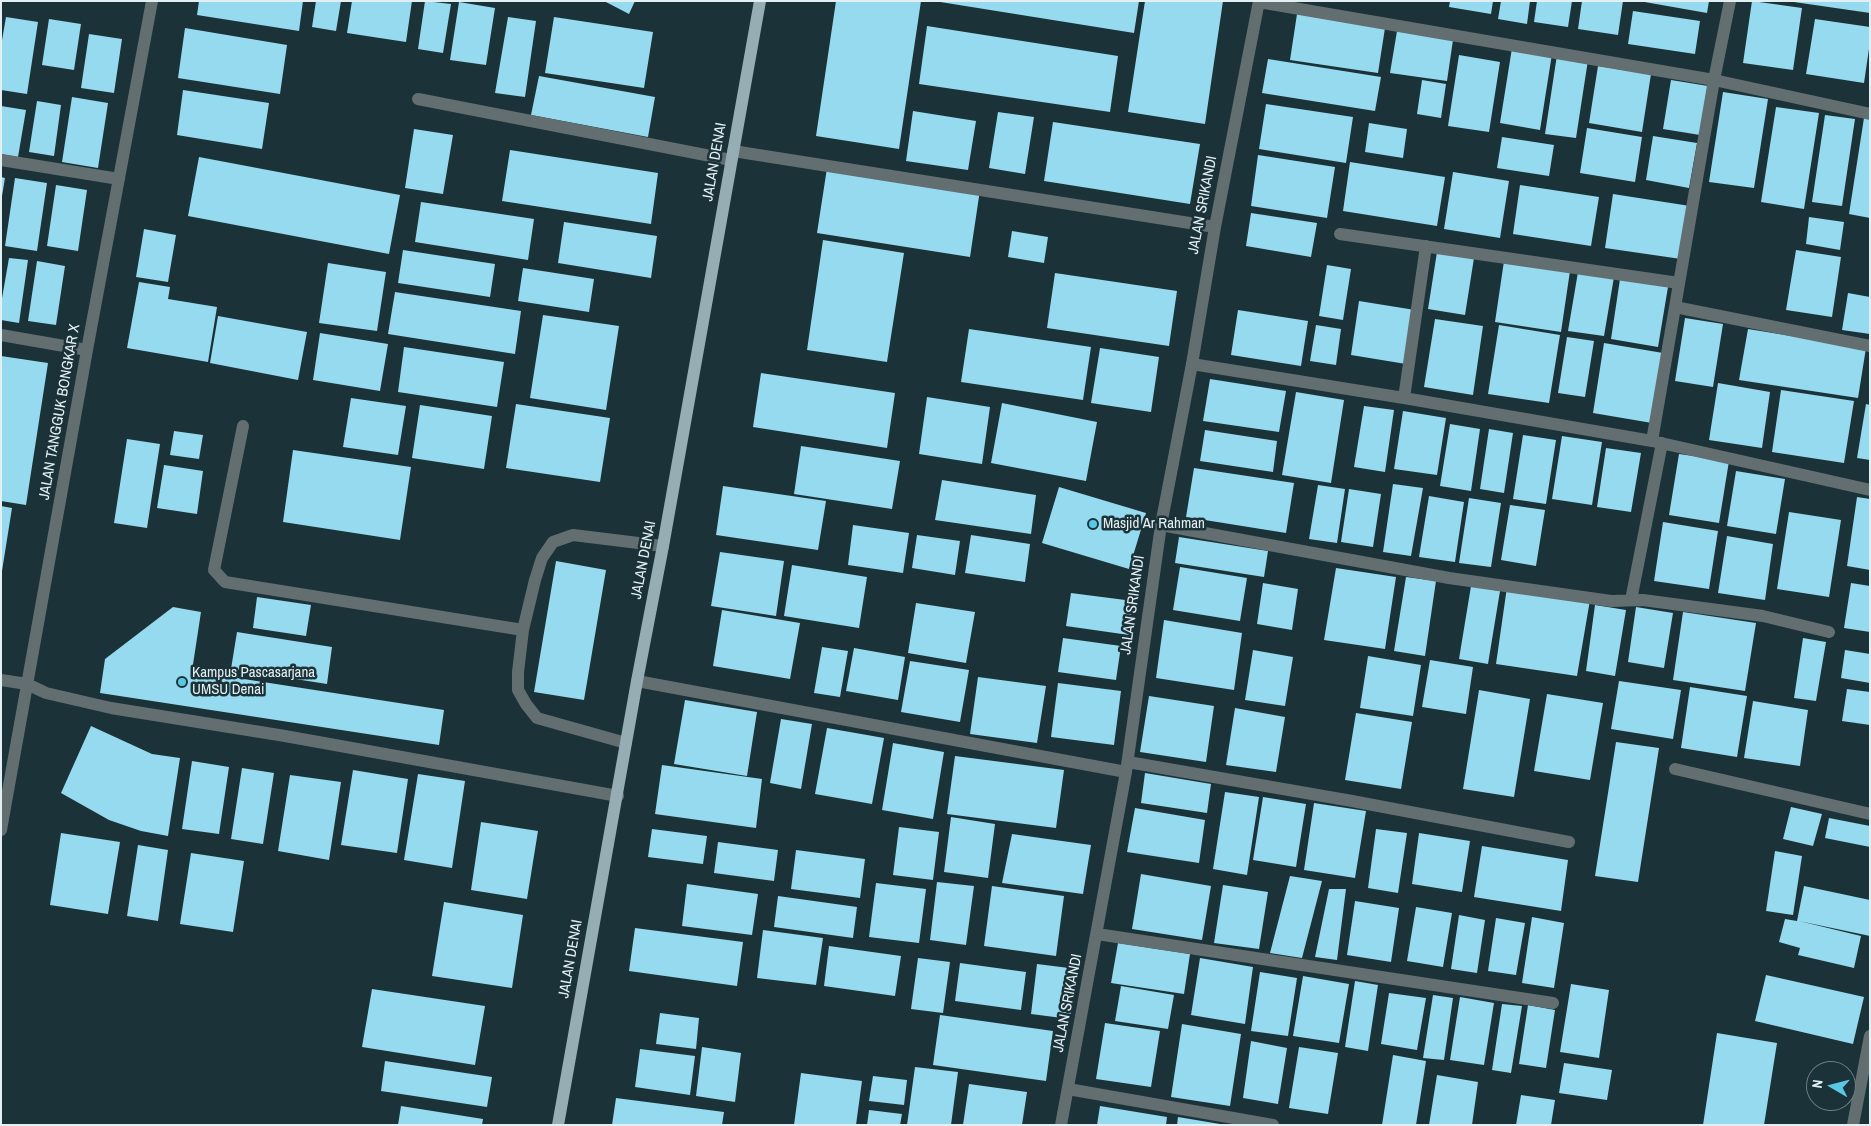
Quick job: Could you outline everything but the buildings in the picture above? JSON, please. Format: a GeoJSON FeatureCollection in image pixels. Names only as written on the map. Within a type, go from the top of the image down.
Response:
{"type":"FeatureCollection","features":[{"type":"Feature","properties":{"kind":"main road","name":"JALAN DENAI"},"geometry":{"type":"LineString","coordinates":[[558,1125],[760,1]]}},
{"type":"Feature","properties":{"kind":"street","name":"JALAN TANGGUK BONGKAR X"},"geometry":{"type":"LineString","coordinates":[[1,830],[152,1]]}},
{"type":"Feature","properties":{"kind":"street"},"geometry":{"type":"LineString","coordinates":[[1631,600],[1657,442],[1675,306],[1714,80],[1730,1]]}},
{"type":"Feature","properties":{"kind":"street"},"geometry":{"type":"LineString","coordinates":[[1259,2],[1714,80],[1870,114]]}},
{"type":"Feature","properties":{"kind":"street","name":"JALAN SRIKANDI"},"geometry":{"type":"LineString","coordinates":[[1061,1125],[1098,934],[1127,767],[1161,525],[1192,364],[1215,227],[1259,2]]}},
{"type":"Feature","properties":{"kind":"street"},"geometry":{"type":"LineString","coordinates":[[418,99],[732,155],[1215,227]]}},
{"type":"Feature","properties":{"kind":"street"},"geometry":{"type":"LineString","coordinates":[[1,160],[119,180]]}},
{"type":"Feature","properties":{"kind":"street"},"geometry":{"type":"LineString","coordinates":[[1340,234],[1679,282]]}},
{"type":"Feature","properties":{"kind":"street"},"geometry":{"type":"LineString","coordinates":[[1404,398],[1426,246]]}},
{"type":"Feature","properties":{"kind":"street"},"geometry":{"type":"LineString","coordinates":[[1675,306],[1870,346]]}},
{"type":"Feature","properties":{"kind":"street"},"geometry":{"type":"LineString","coordinates":[[1,335],[87,350]]}},
{"type":"Feature","properties":{"kind":"street"},"geometry":{"type":"LineString","coordinates":[[1192,364],[1404,398],[1657,442],[1870,490]]}},
{"type":"Feature","properties":{"kind":"street"},"geometry":{"type":"LineString","coordinates":[[243,426],[214,570],[225,582],[523,630]]}},
{"type":"Feature","properties":{"kind":"street"},"geometry":{"type":"LineString","coordinates":[[1161,525],[1449,578],[1611,601],[1643,600],[1763,616],[1829,632]]}},
{"type":"Feature","properties":{"kind":"street"},"geometry":{"type":"LineString","coordinates":[[626,743],[537,718],[518,690],[523,630],[542,558],[553,542],[573,535],[663,546]]}},
{"type":"Feature","properties":{"kind":"street"},"geometry":{"type":"LineString","coordinates":[[1,680],[27,684],[46,693],[82,702],[618,796]]}},
{"type":"Feature","properties":{"kind":"street"},"geometry":{"type":"LineString","coordinates":[[637,681],[1127,767],[1352,801],[1569,842]]}},
{"type":"Feature","properties":{"kind":"street"},"geometry":{"type":"LineString","coordinates":[[1675,769],[1870,814]]}},
{"type":"Feature","properties":{"kind":"street"},"geometry":{"type":"LineString","coordinates":[[1098,934],[1553,1003]]}},
{"type":"Feature","properties":{"kind":"street"},"geometry":{"type":"LineString","coordinates":[[1853,1125],[1870,1036]]}},
{"type":"Feature","properties":{"kind":"street"},"geometry":{"type":"LineString","coordinates":[[1068,1089],[1273,1125]]}},
{"type":"Feature","properties":{"kind":"place","name":"Masjid Ar Rahman"},"geometry":{"type":"Point","coordinates":[1093,524]}},
{"type":"Feature","properties":{"kind":"place","name":"Kampus Pascasarjana UMSU Denai"},"geometry":{"type":"Point","coordinates":[182,682]}}]}
